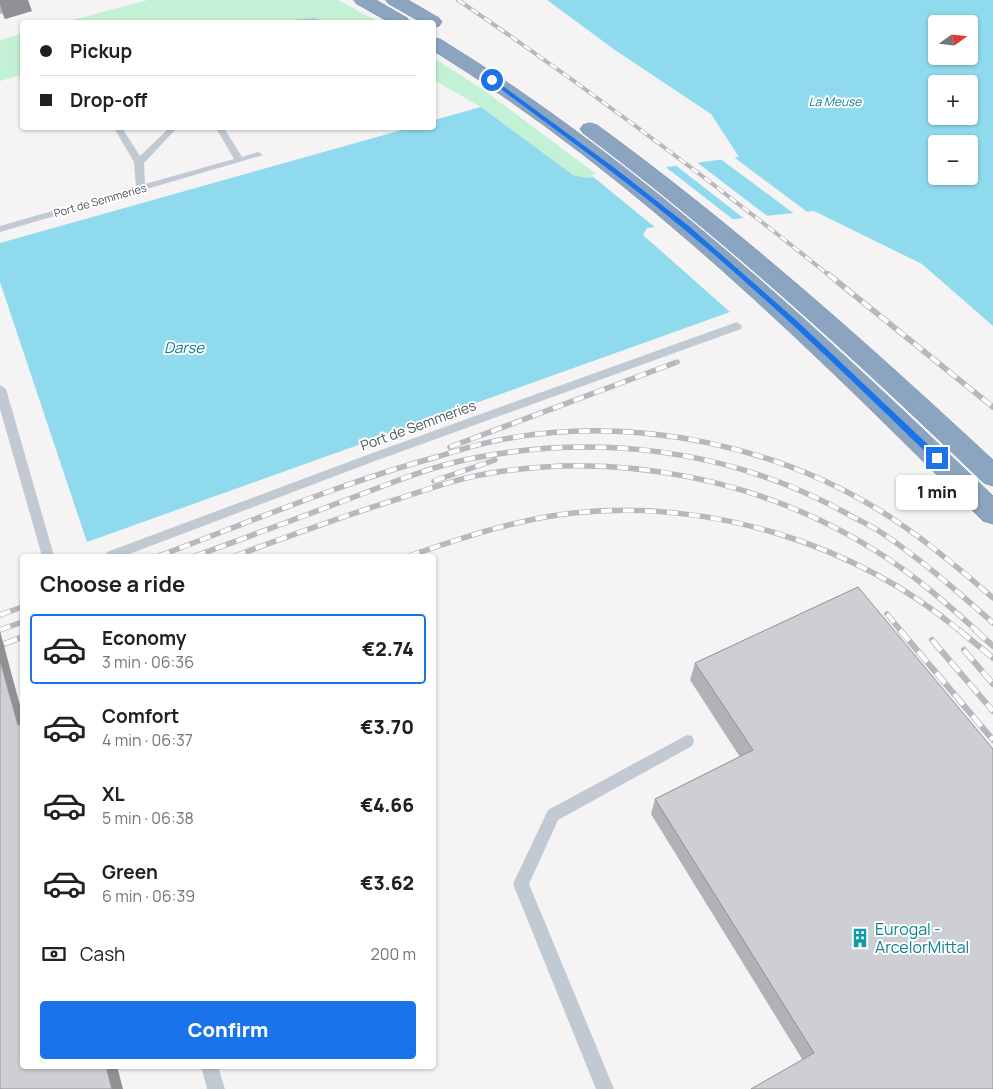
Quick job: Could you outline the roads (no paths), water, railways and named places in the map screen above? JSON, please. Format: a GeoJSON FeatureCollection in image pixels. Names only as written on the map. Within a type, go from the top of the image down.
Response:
{"type":"FeatureCollection","features":[{"type":"Feature","properties":{"kind":"highway"},"geometry":{"type":"LineString","coordinates":[[363,0],[398,20]]}},
{"type":"Feature","properties":{"kind":"highway"},"geometry":{"type":"LineString","coordinates":[[395,0],[428,20]]}},
{"type":"Feature","properties":{"kind":"highway"},"geometry":{"type":"LineString","coordinates":[[436,25],[524,82],[642,167],[716,225],[822,316],[993,476]]}},
{"type":"Feature","properties":{"kind":"highway"},"geometry":{"type":"LineString","coordinates":[[436,44],[506,89],[687,228],[802,329],[993,513]]}},
{"type":"Feature","properties":{"kind":"lane"},"geometry":{"type":"LineString","coordinates":[[119,130],[138,162],[141,188]]}},
{"type":"Feature","properties":{"kind":"lane"},"geometry":{"type":"LineString","coordinates":[[138,162],[154,149],[171,130]]}},
{"type":"Feature","properties":{"kind":"lane"},"geometry":{"type":"LineString","coordinates":[[221,130],[239,160]]}},
{"type":"Feature","properties":{"kind":"lane","name":"Port de Semmeries"},"geometry":{"type":"LineString","coordinates":[[0,229],[258,155]]}},
{"type":"Feature","properties":{"kind":"lane","name":"Port de Semmeries"},"geometry":{"type":"LineString","coordinates":[[116,554],[371,458],[737,326]]}},
{"type":"Feature","properties":{"kind":"lane"},"geometry":{"type":"LineString","coordinates":[[0,389],[47,554]]}},
{"type":"Feature","properties":{"kind":"lane"},"geometry":{"type":"LineString","coordinates":[[605,1089],[521,884],[553,815],[687,741]]}},
{"type":"Feature","properties":{"kind":"lane"},"geometry":{"type":"LineString","coordinates":[[210,1069],[216,1089]]}},
{"type":"Feature","properties":{"kind":"water","name":"Darse"},"geometry":{"type":"Polygon","coordinates":[[[547,0],[993,0],[993,326],[922,264],[814,211],[647,228],[643,235],[730,312],[87,542],[0,282],[0,243],[402,130],[436,130],[436,119],[481,107],[573,175],[587,178],[739,157],[711,114],[615,50],[547,0]]]}},
{"type":"Feature","properties":{"kind":"railway"},"geometry":{"type":"LineString","coordinates":[[458,0],[647,134],[830,276]]}},
{"type":"Feature","properties":{"kind":"railway"},"geometry":{"type":"LineString","coordinates":[[828,274],[993,407]]}},
{"type":"Feature","properties":{"kind":"railway"},"geometry":{"type":"LineString","coordinates":[[450,447],[677,362]]}},
{"type":"Feature","properties":{"kind":"railway"},"geometry":{"type":"LineString","coordinates":[[164,554],[333,490],[465,448],[510,438],[559,432],[608,431],[658,435],[707,443],[756,455],[803,472],[848,492],[890,517],[943,556],[993,598]]}},
{"type":"Feature","properties":{"kind":"railway"},"geometry":{"type":"LineString","coordinates":[[200,554],[396,481],[454,462],[517,451],[565,447],[614,448],[661,452],[709,461],[755,473],[800,491],[844,512],[873,527],[897,543],[993,623]]}},
{"type":"Feature","properties":{"kind":"railway"},"geometry":{"type":"LineString","coordinates":[[434,481],[495,460]]}},
{"type":"Feature","properties":{"kind":"railway"},"geometry":{"type":"LineString","coordinates":[[241,554],[357,512],[444,484],[479,475],[541,467],[591,466],[641,469],[690,477],[739,489],[787,506],[832,526],[903,569],[977,631]]}},
{"type":"Feature","properties":{"kind":"railway"},"geometry":{"type":"LineString","coordinates":[[415,554],[490,530],[552,516],[625,510],[676,513],[728,521],[778,534],[827,551],[874,573],[919,600],[960,631]]}},
{"type":"Feature","properties":{"kind":"railway"},"geometry":{"type":"LineString","coordinates":[[0,615],[20,608]]}},
{"type":"Feature","properties":{"kind":"railway"},"geometry":{"type":"LineString","coordinates":[[887,614],[901,631]]}},
{"type":"Feature","properties":{"kind":"railway"},"geometry":{"type":"LineString","coordinates":[[0,630],[20,623]]}},
{"type":"Feature","properties":{"kind":"railway"},"geometry":{"type":"LineString","coordinates":[[900,630],[993,740]]}},
{"type":"Feature","properties":{"kind":"railway"},"geometry":{"type":"LineString","coordinates":[[959,630],[993,658]]}},
{"type":"Feature","properties":{"kind":"railway"},"geometry":{"type":"LineString","coordinates":[[975,630],[993,646]]}},
{"type":"Feature","properties":{"kind":"railway"},"geometry":{"type":"LineString","coordinates":[[4,644],[20,638]]}},
{"type":"Feature","properties":{"kind":"railway"},"geometry":{"type":"LineString","coordinates":[[932,640],[993,711]]}},
{"type":"Feature","properties":{"kind":"railway"},"geometry":{"type":"LineString","coordinates":[[964,650],[993,684]]}},
{"type":"Feature","properties":{"kind":"place","name":"Eurogal - ArcelorMittal"},"geometry":{"type":"Point","coordinates":[860,938]}},
{"type":"Feature","properties":{"kind":"water label","name":"La Meuse"},"geometry":{"type":"Point","coordinates":[835,101]}}]}
